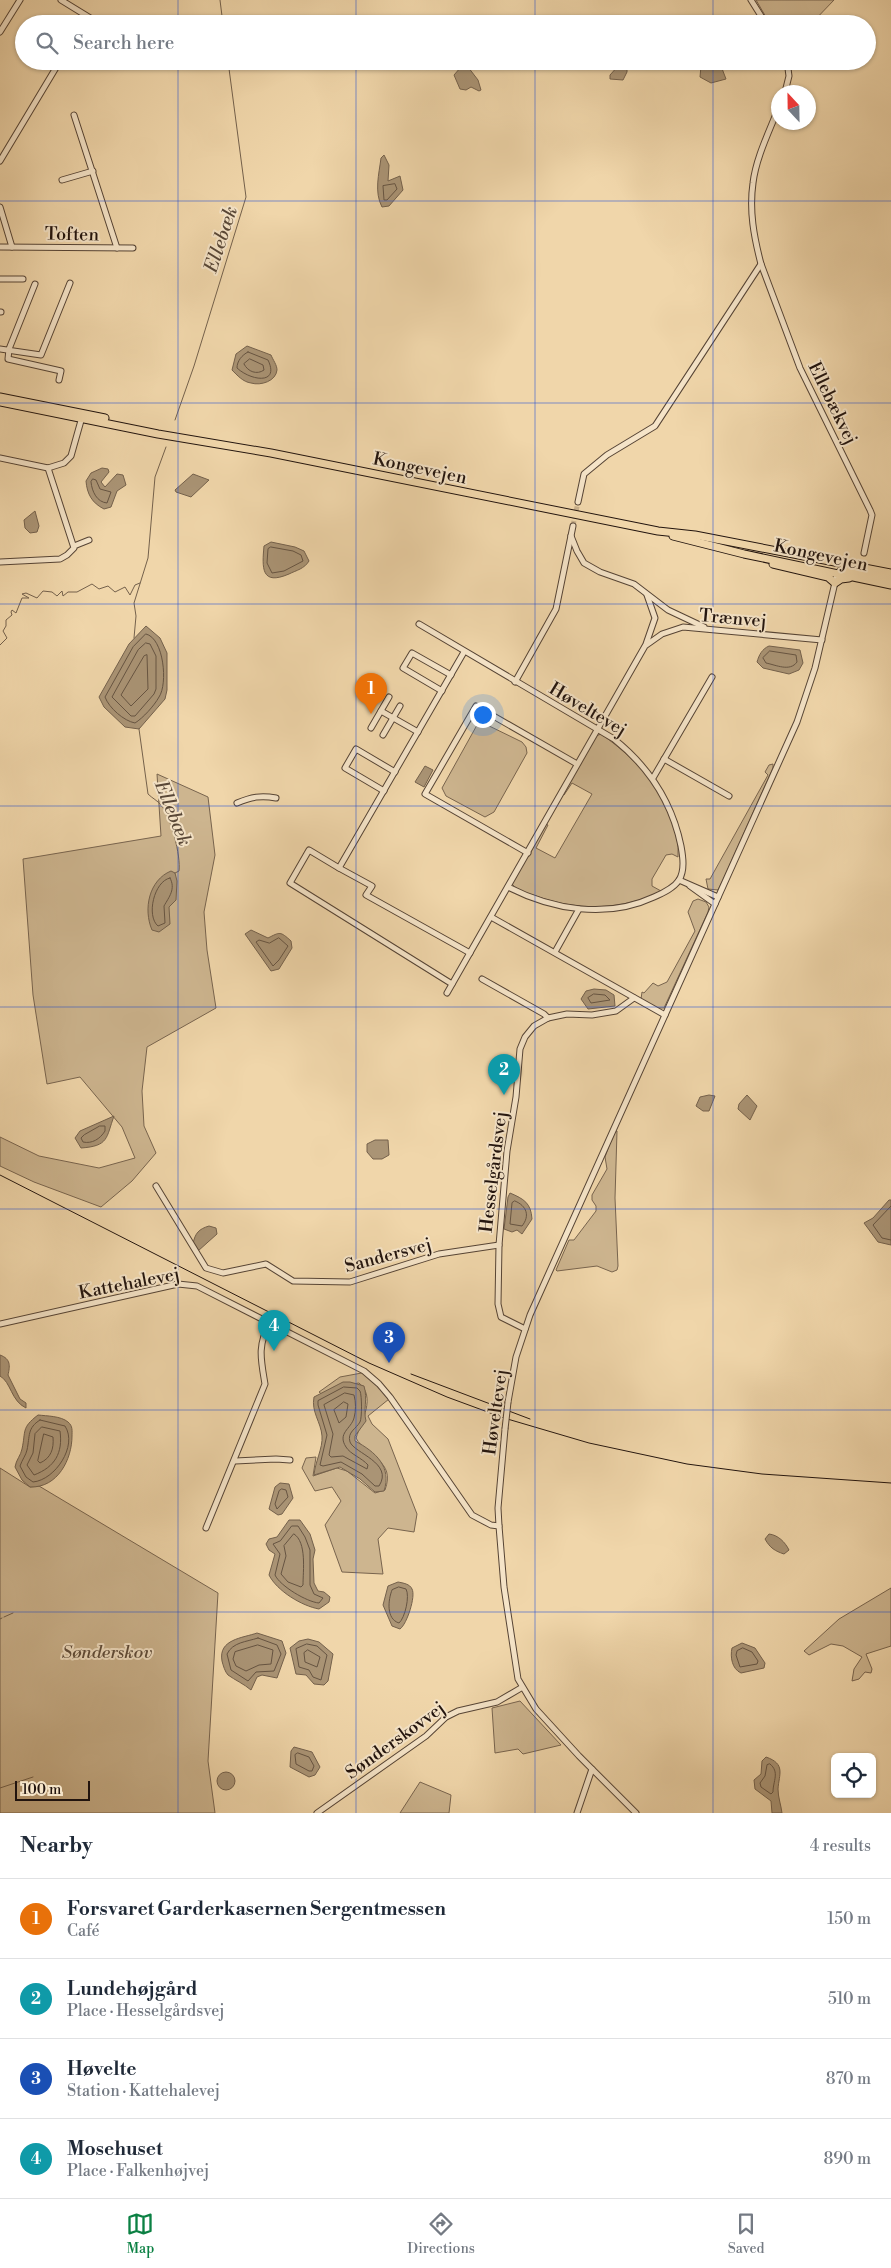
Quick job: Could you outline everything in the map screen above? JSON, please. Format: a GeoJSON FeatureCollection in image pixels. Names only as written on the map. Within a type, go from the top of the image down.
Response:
{"type":"FeatureCollection","features":[{"type":"Feature","properties":{"kind":"main road","name":"Kongevejen"},"geometry":{"type":"LineString","coordinates":[[0,397],[82,416]]}},
{"type":"Feature","properties":{"kind":"main road","name":"Kongevejen"},"geometry":{"type":"LineString","coordinates":[[0,402],[159,430],[176,436],[262,451],[658,531],[695,535],[816,560],[891,573]]}},
{"type":"Feature","properties":{"kind":"main road","name":"Kongevejen"},"geometry":{"type":"LineString","coordinates":[[658,531],[692,542],[891,585]]}},
{"type":"Feature","properties":{"kind":"main road"},"geometry":{"type":"LineString","coordinates":[[744,554],[780,567],[830,578],[835,583],[841,579],[860,579]]}},
{"type":"Feature","properties":{"kind":"main road"},"geometry":{"type":"LineString","coordinates":[[816,560],[832,566],[837,574],[844,570],[891,579]]}},
{"type":"Feature","properties":{"kind":"street"},"geometry":{"type":"LineString","coordinates":[[1,28],[20,0]]}},
{"type":"Feature","properties":{"kind":"street"},"geometry":{"type":"LineString","coordinates":[[62,0],[86,15]]}},
{"type":"Feature","properties":{"kind":"street"},"geometry":{"type":"LineString","coordinates":[[751,0],[760,15]]}},
{"type":"Feature","properties":{"kind":"street"},"geometry":{"type":"LineString","coordinates":[[0,161],[55,70]]}},
{"type":"Feature","properties":{"kind":"street"},"geometry":{"type":"LineString","coordinates":[[787,85],[788,70]]}},
{"type":"Feature","properties":{"kind":"street"},"geometry":{"type":"LineString","coordinates":[[74,115],[117,248]]}},
{"type":"Feature","properties":{"kind":"street","name":"Ellebækvej"},"geometry":{"type":"LineString","coordinates":[[771,129],[753,181],[751,205],[753,232],[761,264],[800,368],[872,515],[864,553]]}},
{"type":"Feature","properties":{"kind":"street"},"geometry":{"type":"LineString","coordinates":[[62,180],[93,171]]}},
{"type":"Feature","properties":{"kind":"street"},"geometry":{"type":"LineString","coordinates":[[0,207],[12,247]]}},
{"type":"Feature","properties":{"kind":"street","name":"Toften"},"geometry":{"type":"LineString","coordinates":[[0,247],[133,248]]}},
{"type":"Feature","properties":{"kind":"street"},"geometry":{"type":"LineString","coordinates":[[578,502],[584,474],[607,455],[655,426],[761,264]]}},
{"type":"Feature","properties":{"kind":"street"},"geometry":{"type":"LineString","coordinates":[[0,279],[23,279]]}},
{"type":"Feature","properties":{"kind":"street"},"geometry":{"type":"LineString","coordinates":[[0,349],[9,349],[38,356],[42,354],[70,283]]}},
{"type":"Feature","properties":{"kind":"street"},"geometry":{"type":"LineString","coordinates":[[35,284],[9,349],[8,357],[10,360],[61,371],[59,380]]}},
{"type":"Feature","properties":{"kind":"street"},"geometry":{"type":"LineString","coordinates":[[0,458],[48,468],[64,463],[71,456],[82,416]]}},
{"type":"Feature","properties":{"kind":"street"},"geometry":{"type":"LineString","coordinates":[[48,468],[74,546]]}},
{"type":"Feature","properties":{"kind":"street"},"geometry":{"type":"LineString","coordinates":[[515,682],[556,609],[573,526]]}},
{"type":"Feature","properties":{"kind":"street"},"geometry":{"type":"LineString","coordinates":[[571,536],[584,563],[600,572],[634,584],[668,610],[708,629]]}},
{"type":"Feature","properties":{"kind":"street"},"geometry":{"type":"LineString","coordinates":[[0,562],[60,558],[70,553],[74,546],[89,540]]}},
{"type":"Feature","properties":{"kind":"street","name":"Høveltevej"},"geometry":{"type":"LineString","coordinates":[[636,1813],[536,1709],[521,1688],[515,1666],[505,1595],[499,1526],[498,1501],[508,1402],[516,1357],[546,1277],[797,722],[822,640],[837,574]]}},
{"type":"Feature","properties":{"kind":"street","name":"Trænvej"},"geometry":{"type":"LineString","coordinates":[[447,993],[645,646],[655,618],[646,594]]}},
{"type":"Feature","properties":{"kind":"street","name":"Høveltevej"},"geometry":{"type":"LineString","coordinates":[[418,624],[598,729],[627,750],[653,778],[668,805],[677,830],[683,864],[679,880]]}},
{"type":"Feature","properties":{"kind":"street","name":"Trænvej"},"geometry":{"type":"LineString","coordinates":[[645,646],[662,634],[683,627],[822,640]]}},
{"type":"Feature","properties":{"kind":"street"},"geometry":{"type":"LineString","coordinates":[[340,868],[464,652]]}},
{"type":"Feature","properties":{"kind":"street"},"geometry":{"type":"LineString","coordinates":[[442,690],[403,668],[412,653],[451,675]]}},
{"type":"Feature","properties":{"kind":"street"},"geometry":{"type":"LineString","coordinates":[[653,778],[712,677]]}},
{"type":"Feature","properties":{"kind":"street"},"geometry":{"type":"LineString","coordinates":[[371,728],[389,697]]}},
{"type":"Feature","properties":{"kind":"street"},"geometry":{"type":"LineString","coordinates":[[383,735],[400,706]]}},
{"type":"Feature","properties":{"kind":"street"},"geometry":{"type":"LineString","coordinates":[[528,853],[425,794],[476,706],[577,764]]}},
{"type":"Feature","properties":{"kind":"street"},"geometry":{"type":"LineString","coordinates":[[381,711],[418,732]]}},
{"type":"Feature","properties":{"kind":"street"},"geometry":{"type":"LineString","coordinates":[[384,791],[345,768],[356,749],[395,772]]}},
{"type":"Feature","properties":{"kind":"street"},"geometry":{"type":"LineString","coordinates":[[664,759],[729,796]]}},
{"type":"Feature","properties":{"kind":"street"},"geometry":{"type":"LineString","coordinates":[[236,803],[251,797],[265,796],[276,798]]}},
{"type":"Feature","properties":{"kind":"street"},"geometry":{"type":"LineString","coordinates":[[452,984],[290,883],[309,850],[372,886],[366,895],[470,953]]}},
{"type":"Feature","properties":{"kind":"street"},"geometry":{"type":"LineString","coordinates":[[508,887],[533,900],[579,909],[612,908],[629,905],[666,891],[679,880],[715,904]]}},
{"type":"Feature","properties":{"kind":"street"},"geometry":{"type":"LineString","coordinates":[[690,886],[718,897]]}},
{"type":"Feature","properties":{"kind":"street"},"geometry":{"type":"LineString","coordinates":[[555,952],[579,909]]}},
{"type":"Feature","properties":{"kind":"street"},"geometry":{"type":"LineString","coordinates":[[491,917],[665,1015]]}},
{"type":"Feature","properties":{"kind":"street"},"geometry":{"type":"LineString","coordinates":[[482,979],[548,1018]]}},
{"type":"Feature","properties":{"kind":"street","name":"Hesselgårdsvej"},"geometry":{"type":"LineString","coordinates":[[525,1329],[502,1317],[499,1311],[499,1245],[507,1151],[516,1097],[520,1049],[525,1037],[534,1026],[548,1018],[567,1014],[592,1015],[616,1011],[634,998]]}},
{"type":"Feature","properties":{"kind":"street","name":"Sandersvej"},"geometry":{"type":"LineString","coordinates":[[156,1186],[206,1268],[224,1273],[266,1264],[293,1281],[350,1282],[440,1254],[499,1245]]}},
{"type":"Feature","properties":{"kind":"street","name":"Kattehalevej"},"geometry":{"type":"LineString","coordinates":[[0,1324],[188,1284],[197,1286],[364,1371],[379,1384],[472,1515],[491,1525],[499,1526]]}},
{"type":"Feature","properties":{"kind":"street"},"geometry":{"type":"LineString","coordinates":[[206,1528],[266,1384],[261,1359],[262,1337],[270,1323]]}},
{"type":"Feature","properties":{"kind":"street"},"geometry":{"type":"LineString","coordinates":[[234,1461],[290,1460]]}},
{"type":"Feature","properties":{"kind":"street","name":"Sønderskovvej"},"geometry":{"type":"LineString","coordinates":[[317,1813],[426,1736],[446,1717],[458,1711],[496,1702],[521,1688]]}},
{"type":"Feature","properties":{"kind":"street"},"geometry":{"type":"LineString","coordinates":[[577,1813],[592,1769]]}},
{"type":"Feature","properties":{"kind":"green space"},"geometry":{"type":"Polygon","coordinates":[[[756,0],[834,0],[820,15],[765,15],[756,0]]]}},
{"type":"Feature","properties":{"kind":"green space"},"geometry":{"type":"Polygon","coordinates":[[[481,722],[522,742],[526,747],[527,753],[494,812],[485,817],[446,796],[442,788],[477,725],[481,722]]]}},
{"type":"Feature","properties":{"kind":"green space"},"geometry":{"type":"Polygon","coordinates":[[[601,734],[630,757],[643,771],[655,786],[673,820],[677,838],[678,857],[672,854],[666,855],[652,879],[652,886],[661,891],[631,902],[599,907],[552,901],[520,890],[512,884],[546,824],[548,825],[536,848],[555,858],[592,794],[572,783],[563,794],[596,736],[601,734]]]}},
{"type":"Feature","properties":{"kind":"green space"},"geometry":{"type":"Polygon","coordinates":[[[773,764],[773,768],[718,890],[708,889],[706,879],[710,879],[768,775],[765,772],[769,765],[773,764]]]}},
{"type":"Feature","properties":{"kind":"green space"},"geometry":{"type":"Polygon","coordinates":[[[157,774],[208,797],[215,855],[204,912],[207,950],[216,1008],[147,1047],[142,1091],[144,1126],[156,1153],[132,1181],[101,1207],[34,1182],[0,1166],[0,1137],[39,1156],[99,1168],[135,1158],[122,1127],[80,1077],[47,1084],[33,995],[23,859],[161,836],[157,774]]]}},
{"type":"Feature","properties":{"kind":"green space"},"geometry":{"type":"Polygon","coordinates":[[[698,899],[706,902],[709,907],[708,912],[664,1008],[657,1008],[641,999],[642,992],[644,993],[653,983],[658,986],[667,982],[695,931],[688,912],[693,901],[698,899]]]}},
{"type":"Feature","properties":{"kind":"green space"},"geometry":{"type":"Polygon","coordinates":[[[617,1131],[615,1198],[617,1270],[612,1272],[597,1266],[557,1271],[569,1240],[574,1240],[596,1211],[592,1195],[607,1169],[605,1157],[614,1132],[617,1131]]]}},
{"type":"Feature","properties":{"kind":"green space"},"geometry":{"type":"Polygon","coordinates":[[[367,1372],[389,1399],[368,1416],[372,1424],[388,1439],[417,1514],[414,1532],[388,1528],[378,1539],[383,1574],[342,1572],[325,1525],[341,1501],[332,1487],[315,1491],[302,1468],[306,1458],[316,1457],[313,1476],[337,1468],[347,1471],[375,1493],[385,1490],[387,1472],[384,1466],[356,1438],[366,1409],[367,1395],[364,1389],[359,1383],[334,1387],[324,1396],[319,1392],[340,1377],[367,1372]]]}},
{"type":"Feature","properties":{"kind":"green space","name":"Sønderskov"},"geometry":{"type":"Polygon","coordinates":[[[0,1468],[30,1487],[39,1486],[218,1593],[208,1761],[215,1813],[0,1813],[0,1468]]]}},
{"type":"Feature","properties":{"kind":"green space"},"geometry":{"type":"Polygon","coordinates":[[[891,1588],[891,1646],[866,1654],[872,1669],[871,1673],[865,1672],[859,1679],[852,1681],[854,1669],[862,1657],[843,1646],[831,1644],[809,1655],[804,1651],[839,1619],[891,1588]]]}},
{"type":"Feature","properties":{"kind":"green space"},"geometry":{"type":"Polygon","coordinates":[[[520,1701],[561,1745],[523,1754],[518,1749],[495,1753],[492,1708],[520,1701]]]}},
{"type":"Feature","properties":{"kind":"green space"},"geometry":{"type":"Polygon","coordinates":[[[420,1782],[451,1795],[449,1813],[400,1813],[420,1782]]]}},
{"type":"Feature","properties":{"kind":"water"},"geometry":{"type":"Polygon","coordinates":[[[458,70],[470,70],[478,80],[481,90],[479,91],[471,87],[466,90],[460,89],[454,75],[458,70]]]}},
{"type":"Feature","properties":{"kind":"water"},"geometry":{"type":"Polygon","coordinates":[[[614,70],[627,70],[623,80],[610,79],[610,75],[614,70]]]}},
{"type":"Feature","properties":{"kind":"water"},"geometry":{"type":"Polygon","coordinates":[[[701,70],[723,70],[726,79],[711,83],[700,77],[701,70]]]}},
{"type":"Feature","properties":{"kind":"water"},"geometry":{"type":"Polygon","coordinates":[[[384,155],[389,165],[388,181],[400,176],[403,190],[389,206],[382,207],[378,195],[378,183],[381,158],[384,155]]]}},
{"type":"Feature","properties":{"kind":"water"},"geometry":{"type":"Polygon","coordinates":[[[247,346],[271,355],[277,370],[271,380],[255,384],[240,378],[232,370],[236,354],[247,346]]]}},
{"type":"Feature","properties":{"kind":"water"},"geometry":{"type":"Polygon","coordinates":[[[102,468],[108,469],[109,472],[101,482],[105,487],[117,474],[123,475],[126,485],[117,491],[111,507],[104,509],[91,498],[86,481],[91,473],[102,468]]]}},
{"type":"Feature","properties":{"kind":"water"},"geometry":{"type":"Polygon","coordinates":[[[193,474],[209,480],[191,497],[176,492],[175,490],[193,474]]]}},
{"type":"Feature","properties":{"kind":"water"},"geometry":{"type":"Polygon","coordinates":[[[35,511],[39,526],[37,532],[30,533],[25,528],[24,520],[35,511]]]}},
{"type":"Feature","properties":{"kind":"water"},"geometry":{"type":"Polygon","coordinates":[[[271,542],[304,551],[309,561],[303,568],[289,574],[273,578],[268,576],[265,573],[263,554],[264,546],[271,542]]]}},
{"type":"Feature","properties":{"kind":"water"},"geometry":{"type":"Polygon","coordinates":[[[146,626],[160,638],[167,653],[167,690],[165,699],[139,729],[125,727],[104,707],[99,697],[129,644],[146,626]]]}},
{"type":"Feature","properties":{"kind":"water"},"geometry":{"type":"Polygon","coordinates":[[[769,646],[800,650],[803,663],[799,670],[789,674],[763,668],[757,662],[761,652],[769,646]]]}},
{"type":"Feature","properties":{"kind":"water"},"geometry":{"type":"Polygon","coordinates":[[[425,766],[433,770],[424,787],[415,782],[425,766]]]}},
{"type":"Feature","properties":{"kind":"water"},"geometry":{"type":"Polygon","coordinates":[[[171,871],[175,873],[177,881],[176,900],[169,907],[170,924],[159,932],[152,930],[149,922],[148,904],[157,881],[171,871]]]}},
{"type":"Feature","properties":{"kind":"water"},"geometry":{"type":"Polygon","coordinates":[[[251,930],[268,938],[282,934],[291,941],[292,948],[279,969],[271,971],[245,934],[251,930]]]}},
{"type":"Feature","properties":{"kind":"water"},"geometry":{"type":"Polygon","coordinates":[[[594,989],[606,990],[614,995],[615,1006],[588,1009],[581,999],[586,991],[594,989]]]}},
{"type":"Feature","properties":{"kind":"water"},"geometry":{"type":"Polygon","coordinates":[[[747,1095],[757,1106],[750,1120],[738,1109],[739,1104],[747,1095]]]}},
{"type":"Feature","properties":{"kind":"water"},"geometry":{"type":"Polygon","coordinates":[[[715,1096],[709,1111],[703,1111],[696,1106],[700,1097],[715,1096]]]}},
{"type":"Feature","properties":{"kind":"water"},"geometry":{"type":"Polygon","coordinates":[[[114,1116],[105,1140],[102,1143],[81,1148],[75,1138],[80,1131],[114,1116]]]}},
{"type":"Feature","properties":{"kind":"water"},"geometry":{"type":"Polygon","coordinates":[[[375,1140],[388,1140],[389,1155],[382,1159],[373,1159],[367,1152],[367,1144],[375,1140]]]}},
{"type":"Feature","properties":{"kind":"water"},"geometry":{"type":"Polygon","coordinates":[[[510,1193],[526,1202],[530,1209],[532,1219],[522,1234],[517,1230],[512,1232],[504,1229],[510,1193]]]}},
{"type":"Feature","properties":{"kind":"water"},"geometry":{"type":"Polygon","coordinates":[[[891,1200],[891,1245],[878,1242],[864,1223],[873,1218],[891,1200]]]}},
{"type":"Feature","properties":{"kind":"water"},"geometry":{"type":"Polygon","coordinates":[[[209,1226],[216,1228],[217,1234],[198,1251],[193,1244],[196,1234],[209,1226]]]}},
{"type":"Feature","properties":{"kind":"water"},"geometry":{"type":"Polygon","coordinates":[[[0,1355],[8,1361],[8,1375],[20,1399],[26,1403],[26,1408],[17,1401],[7,1383],[0,1376],[0,1355]]]}},
{"type":"Feature","properties":{"kind":"water"},"geometry":{"type":"Polygon","coordinates":[[[343,1382],[364,1386],[366,1421],[355,1436],[355,1441],[370,1450],[380,1461],[386,1475],[384,1491],[375,1492],[360,1479],[340,1467],[314,1475],[322,1436],[315,1412],[314,1397],[343,1382]]]}},
{"type":"Feature","properties":{"kind":"water"},"geometry":{"type":"Polygon","coordinates":[[[38,1415],[58,1417],[68,1422],[72,1429],[71,1445],[66,1463],[56,1477],[48,1483],[30,1487],[22,1480],[15,1467],[27,1427],[38,1415]]]}},
{"type":"Feature","properties":{"kind":"water"},"geometry":{"type":"Polygon","coordinates":[[[280,1483],[289,1484],[293,1498],[282,1514],[278,1515],[269,1509],[275,1487],[280,1483]]]}},
{"type":"Feature","properties":{"kind":"water"},"geometry":{"type":"Polygon","coordinates":[[[289,1520],[300,1520],[310,1534],[315,1550],[313,1559],[314,1583],[318,1591],[324,1592],[330,1597],[329,1602],[319,1609],[305,1605],[291,1597],[278,1587],[269,1575],[275,1554],[269,1550],[266,1544],[269,1539],[277,1537],[289,1520]]]}},
{"type":"Feature","properties":{"kind":"water"},"geometry":{"type":"Polygon","coordinates":[[[769,1534],[781,1539],[789,1550],[784,1554],[773,1549],[765,1539],[769,1534]]]}},
{"type":"Feature","properties":{"kind":"water"},"geometry":{"type":"Polygon","coordinates":[[[398,1582],[410,1586],[413,1593],[408,1616],[400,1629],[392,1626],[383,1605],[388,1586],[398,1582]]]}},
{"type":"Feature","properties":{"kind":"water"},"geometry":{"type":"Polygon","coordinates":[[[257,1633],[282,1641],[286,1653],[277,1678],[262,1675],[257,1677],[251,1690],[227,1674],[222,1661],[222,1654],[224,1648],[233,1641],[257,1633]]]}},
{"type":"Feature","properties":{"kind":"water"},"geometry":{"type":"Polygon","coordinates":[[[308,1639],[319,1642],[333,1654],[328,1681],[324,1685],[314,1684],[306,1675],[296,1674],[290,1648],[299,1641],[308,1639]]]}},
{"type":"Feature","properties":{"kind":"water"},"geometry":{"type":"Polygon","coordinates":[[[742,1643],[755,1648],[765,1663],[764,1668],[741,1673],[736,1669],[731,1655],[732,1648],[742,1643]]]}},
{"type":"Feature","properties":{"kind":"water"},"geometry":{"type":"Polygon","coordinates":[[[294,1747],[312,1752],[320,1767],[315,1775],[309,1777],[290,1767],[291,1751],[294,1747]]]}},
{"type":"Feature","properties":{"kind":"water"},"geometry":{"type":"Polygon","coordinates":[[[766,1757],[779,1766],[778,1792],[782,1813],[772,1813],[771,1801],[755,1789],[754,1780],[761,1774],[762,1761],[766,1757]]]}},
{"type":"Feature","properties":{"kind":"water"},"geometry":{"type":"Polygon","coordinates":[[[222,1772],[230,1772],[235,1777],[233,1788],[222,1790],[217,1785],[217,1777],[222,1772]]]}},
{"type":"Feature","properties":{"kind":"waterway","name":"Ellebæk"},"geometry":{"type":"LineString","coordinates":[[220,0],[222,15]]}},
{"type":"Feature","properties":{"kind":"waterway","name":"Ellebæk"},"geometry":{"type":"LineString","coordinates":[[175,420],[194,366],[246,197],[229,70]]}},
{"type":"Feature","properties":{"kind":"waterway","name":"Ellebæk"},"geometry":{"type":"LineString","coordinates":[[134,638],[136,616],[134,603],[148,558],[155,477],[166,447]]}},
{"type":"Feature","properties":{"kind":"waterway"},"geometry":{"type":"LineString","coordinates":[[0,645],[7,638],[3,631],[6,626],[6,620],[12,615],[12,610],[16,613],[22,598],[29,598],[22,594],[26,593],[37,598],[43,591],[52,592],[57,596],[62,591],[63,596],[68,592],[77,592],[92,584],[99,589],[108,586],[115,592],[125,587],[130,595],[135,585],[140,583]]}},
{"type":"Feature","properties":{"kind":"waterway","name":"Ellebæk"},"geometry":{"type":"LineString","coordinates":[[139,729],[148,794],[165,811],[175,837],[179,864],[179,871],[175,873]]}},
{"type":"Feature","properties":{"kind":"waterway"},"geometry":{"type":"LineString","coordinates":[[4,1617],[13,1613]]}},
{"type":"Feature","properties":{"kind":"waterway"},"geometry":{"type":"LineString","coordinates":[[0,1788],[33,1777]]}},
{"type":"Feature","properties":{"kind":"tunnel"},"geometry":{"type":"LineString","coordinates":[[573,526],[578,502]]}},
{"type":"Feature","properties":{"kind":"tram line"},"geometry":{"type":"LineString","coordinates":[[0,1175],[369,1363],[447,1397],[504,1418],[589,1443],[687,1464],[762,1474],[891,1483]]}},
{"type":"Feature","properties":{"kind":"tram line"},"geometry":{"type":"LineString","coordinates":[[411,1374],[530,1419]]}},
{"type":"Feature","properties":{"kind":"place","name":"Forsvaret Garderkasernen Sergentmessen"},"geometry":{"type":"Point","coordinates":[371,714]}},
{"type":"Feature","properties":{"kind":"place","name":"Lundehøjgård"},"geometry":{"type":"Point","coordinates":[504,1095]}},
{"type":"Feature","properties":{"kind":"place","name":"Mosehuset"},"geometry":{"type":"Point","coordinates":[274,1351]}},
{"type":"Feature","properties":{"kind":"place","name":"Høvelte"},"geometry":{"type":"Point","coordinates":[389,1363]}}]}
